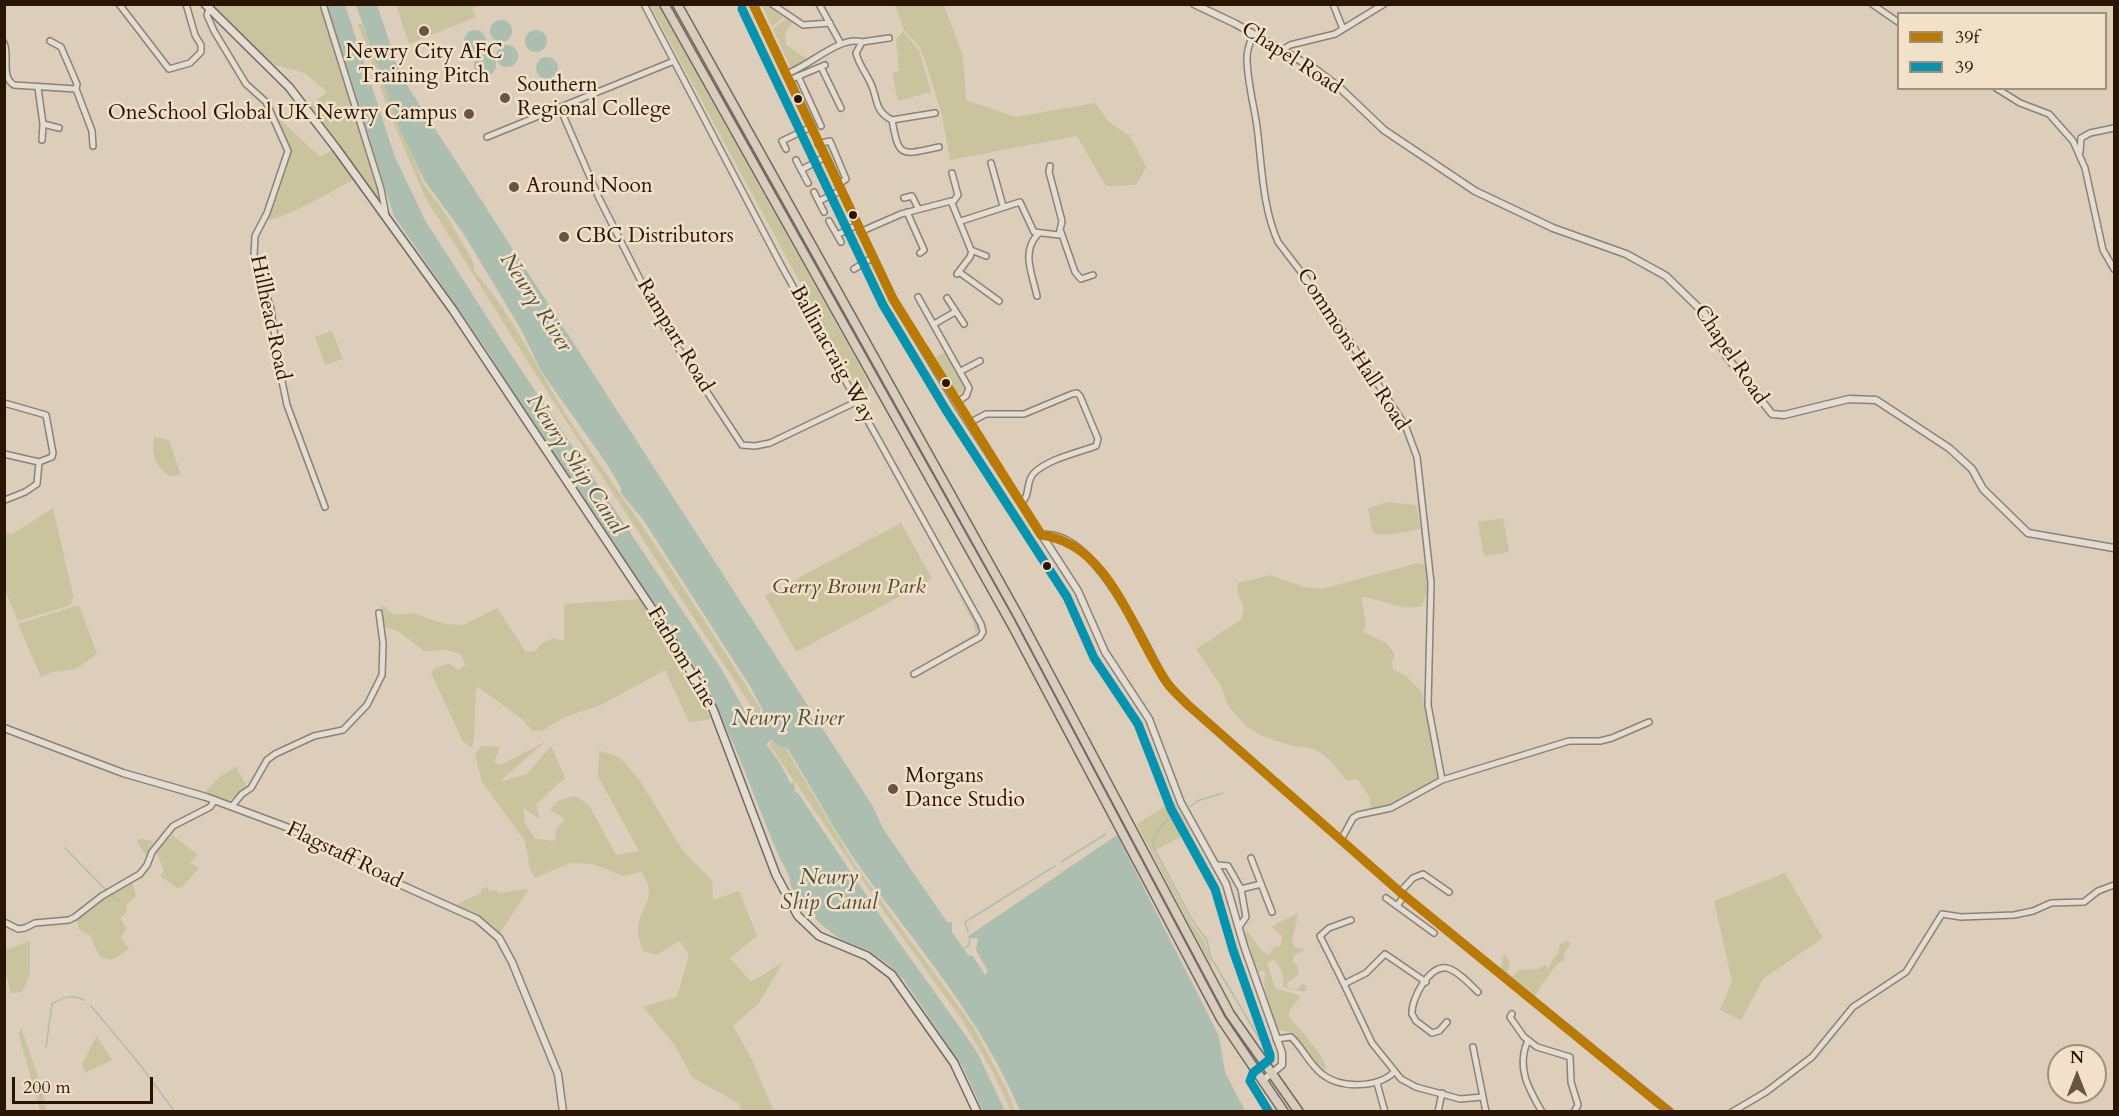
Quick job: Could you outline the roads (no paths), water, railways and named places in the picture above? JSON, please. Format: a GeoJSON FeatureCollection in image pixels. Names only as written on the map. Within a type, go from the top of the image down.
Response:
{"type":"FeatureCollection","features":[{"type":"Feature","properties":{"kind":"highway"},"geometry":{"type":"LineString","coordinates":[[664,4],[1011,623],[1221,1019],[1284,1112]]}},
{"type":"Feature","properties":{"kind":"highway"},"geometry":{"type":"LineString","coordinates":[[677,4],[1018,617],[1230,1014],[1299,1112]]}},
{"type":"Feature","properties":{"kind":"main road"},"geometry":{"type":"LineString","coordinates":[[207,7],[289,87],[386,216]]}},
{"type":"Feature","properties":{"kind":"main road","name":"Fathom Line"},"geometry":{"type":"LineString","coordinates":[[386,216],[478,348],[697,678],[733,757],[776,875],[798,916],[819,936],[867,956],[892,975],[954,1063],[977,1112]]}},
{"type":"Feature","properties":{"kind":"street"},"geometry":{"type":"LineString","coordinates":[[118,4],[170,69],[190,63],[201,52],[201,45],[195,35],[186,4]]}},
{"type":"Feature","properties":{"kind":"street","name":"Fathom Line"},"geometry":{"type":"LineString","coordinates":[[323,4],[381,189],[386,216]]}},
{"type":"Feature","properties":{"kind":"street","name":"Ballinacraig Way"},"geometry":{"type":"LineString","coordinates":[[644,4],[781,265],[983,628],[980,637],[914,674]]}},
{"type":"Feature","properties":{"kind":"street"},"geometry":{"type":"LineString","coordinates":[[753,4],[893,298],[956,404],[1087,607],[1105,652],[1149,719],[1181,803],[1218,865],[1283,1060],[1278,1071],[1262,1082]]}},
{"type":"Feature","properties":{"kind":"street"},"geometry":{"type":"LineString","coordinates":[[772,4],[803,25],[830,23]]}},
{"type":"Feature","properties":{"kind":"street"},"geometry":{"type":"LineString","coordinates":[[819,4],[841,44]]}},
{"type":"Feature","properties":{"kind":"street","name":"Chapel Road"},"geometry":{"type":"LineString","coordinates":[[1194,4],[1315,69],[1340,88],[1384,130],[1475,191],[1554,228],[1626,254],[1666,276],[1705,314],[1727,357],[1772,414],[1784,415],[1849,399],[1876,400],[1949,448],[1972,469],[1983,489],[2028,533],[2115,548]]}},
{"type":"Feature","properties":{"kind":"street"},"geometry":{"type":"LineString","coordinates":[[1333,4],[1343,29]]}},
{"type":"Feature","properties":{"kind":"street"},"geometry":{"type":"LineString","coordinates":[[1281,51],[1302,42],[1335,34],[1384,4]]}},
{"type":"Feature","properties":{"kind":"street"},"geometry":{"type":"LineString","coordinates":[[1872,4],[1897,21]]}},
{"type":"Feature","properties":{"kind":"street","name":"Hillhead Road"},"geometry":{"type":"LineString","coordinates":[[207,7],[207,15],[214,31],[246,84],[266,102],[288,151],[267,215],[255,236],[254,256],[271,309],[276,351],[287,405],[325,507]]}},
{"type":"Feature","properties":{"kind":"street","name":"Commons Hall Road"},"geometry":{"type":"LineString","coordinates":[[1254,35],[1247,56],[1248,70],[1257,127],[1261,177],[1273,232],[1278,242],[1321,298],[1405,425],[1417,457],[1431,583],[1428,705],[1442,780]]}},
{"type":"Feature","properties":{"kind":"street"},"geometry":{"type":"LineString","coordinates":[[788,77],[841,44],[853,40],[862,42],[889,38]]}},
{"type":"Feature","properties":{"kind":"street"},"geometry":{"type":"LineString","coordinates":[[51,41],[61,47],[77,84],[76,88],[92,131],[93,146]]}},
{"type":"Feature","properties":{"kind":"street"},"geometry":{"type":"LineString","coordinates":[[862,42],[856,53],[872,86],[878,110],[892,120],[935,113]]}},
{"type":"Feature","properties":{"kind":"street"},"geometry":{"type":"LineString","coordinates":[[4,43],[7,56],[6,74],[9,82],[20,87],[76,88]]}},
{"type":"Feature","properties":{"kind":"street"},"geometry":{"type":"LineString","coordinates":[[487,137],[674,61]]}},
{"type":"Feature","properties":{"kind":"street"},"geometry":{"type":"LineString","coordinates":[[788,77],[798,76],[823,66],[841,108]]}},
{"type":"Feature","properties":{"kind":"street"},"geometry":{"type":"LineString","coordinates":[[798,76],[821,126]]}},
{"type":"Feature","properties":{"kind":"street"},"geometry":{"type":"LineString","coordinates":[[38,88],[43,124],[42,140]]}},
{"type":"Feature","properties":{"kind":"street"},"geometry":{"type":"LineString","coordinates":[[1999,90],[2020,103],[2049,114],[2080,153]]}},
{"type":"Feature","properties":{"kind":"street","name":"Rampart Road"},"geometry":{"type":"LineString","coordinates":[[560,108],[599,198],[663,325],[742,445],[755,446],[770,443],[858,401]]}},
{"type":"Feature","properties":{"kind":"street"},"geometry":{"type":"LineString","coordinates":[[892,120],[895,143],[904,151],[912,153],[939,147]]}},
{"type":"Feature","properties":{"kind":"street"},"geometry":{"type":"LineString","coordinates":[[43,124],[60,128]]}},
{"type":"Feature","properties":{"kind":"street"},"geometry":{"type":"LineString","coordinates":[[786,149],[782,141],[811,127]]}},
{"type":"Feature","properties":{"kind":"street"},"geometry":{"type":"LineString","coordinates":[[2115,128],[2090,133],[2081,138],[2080,153],[2103,250],[2115,269]]}},
{"type":"Feature","properties":{"kind":"street"},"geometry":{"type":"LineString","coordinates":[[819,144],[830,141],[846,179],[839,188],[819,201]]}},
{"type":"Feature","properties":{"kind":"street"},"geometry":{"type":"LineString","coordinates":[[801,170],[825,157]]}},
{"type":"Feature","properties":{"kind":"street"},"geometry":{"type":"LineString","coordinates":[[796,160],[808,183]]}},
{"type":"Feature","properties":{"kind":"street"},"geometry":{"type":"LineString","coordinates":[[991,162],[1003,206]]}},
{"type":"Feature","properties":{"kind":"street"},"geometry":{"type":"LineString","coordinates":[[1050,166],[1049,172],[1062,221],[1061,231],[1075,273],[1081,279],[1093,276]]}},
{"type":"Feature","properties":{"kind":"street"},"geometry":{"type":"LineString","coordinates":[[952,173],[958,195],[953,202]]}},
{"type":"Feature","properties":{"kind":"street"},"geometry":{"type":"LineString","coordinates":[[370,195],[381,189]]}},
{"type":"Feature","properties":{"kind":"street"},"geometry":{"type":"LineString","coordinates":[[814,192],[824,212]]}},
{"type":"Feature","properties":{"kind":"street"},"geometry":{"type":"LineString","coordinates":[[904,198],[912,196],[918,208]]}},
{"type":"Feature","properties":{"kind":"street"},"geometry":{"type":"LineString","coordinates":[[860,232],[918,208],[936,203],[953,202]]}},
{"type":"Feature","properties":{"kind":"street"},"geometry":{"type":"LineString","coordinates":[[953,202],[972,251]]}},
{"type":"Feature","properties":{"kind":"street"},"geometry":{"type":"LineString","coordinates":[[961,221],[1020,202],[1031,228],[1038,234],[1058,236],[1061,231]]}},
{"type":"Feature","properties":{"kind":"street"},"geometry":{"type":"LineString","coordinates":[[907,212],[921,240],[924,250],[920,253]]}},
{"type":"Feature","properties":{"kind":"street"},"geometry":{"type":"LineString","coordinates":[[829,221],[841,242]]}},
{"type":"Feature","properties":{"kind":"street"},"geometry":{"type":"LineString","coordinates":[[837,235],[857,225]]}},
{"type":"Feature","properties":{"kind":"street"},"geometry":{"type":"LineString","coordinates":[[1036,296],[1027,254],[1029,243],[1038,234]]}},
{"type":"Feature","properties":{"kind":"street"},"geometry":{"type":"LineString","coordinates":[[972,251],[986,256]]}},
{"type":"Feature","properties":{"kind":"street"},"geometry":{"type":"LineString","coordinates":[[972,251],[958,273],[999,301]]}},
{"type":"Feature","properties":{"kind":"street"},"geometry":{"type":"LineString","coordinates":[[854,269],[872,258]]}},
{"type":"Feature","properties":{"kind":"street"},"geometry":{"type":"LineString","coordinates":[[918,297],[961,371],[969,392],[956,404]]}},
{"type":"Feature","properties":{"kind":"street"},"geometry":{"type":"LineString","coordinates":[[947,298],[964,324]]}},
{"type":"Feature","properties":{"kind":"street"},"geometry":{"type":"LineString","coordinates":[[934,324],[955,312]]}},
{"type":"Feature","properties":{"kind":"street"},"geometry":{"type":"LineString","coordinates":[[961,371],[980,361]]}},
{"type":"Feature","properties":{"kind":"street"},"geometry":{"type":"LineString","coordinates":[[969,423],[986,414],[1024,414],[1072,394],[1080,396],[1098,439],[1095,446],[1041,468],[1032,475],[1025,499],[1021,503]]}},
{"type":"Feature","properties":{"kind":"street"},"geometry":{"type":"LineString","coordinates":[[4,403],[46,415],[53,453],[52,457],[39,462],[4,454]]}},
{"type":"Feature","properties":{"kind":"street"},"geometry":{"type":"LineString","coordinates":[[4,500],[25,492],[37,484],[39,462]]}},
{"type":"Feature","properties":{"kind":"street"},"geometry":{"type":"LineString","coordinates":[[1041,535],[1063,539],[1090,559],[1118,594],[1170,688],[1402,894],[1670,1112]]}},
{"type":"Feature","properties":{"kind":"street"},"geometry":{"type":"LineString","coordinates":[[232,806],[242,794],[251,788],[267,760],[274,754],[314,736],[343,730],[367,705],[382,675],[383,643],[379,613]]}},
{"type":"Feature","properties":{"kind":"street"},"geometry":{"type":"LineString","coordinates":[[1341,840],[1353,818],[1358,815],[1399,805],[1442,780],[1569,741],[1600,741],[1612,738],[1649,722]]}},
{"type":"Feature","properties":{"kind":"street","name":"Flagstaff Road"},"geometry":{"type":"LineString","coordinates":[[4,728],[123,774],[215,800],[289,828],[397,883],[477,919],[495,934],[507,950],[551,1054],[561,1087],[563,1112]]}},
{"type":"Feature","properties":{"kind":"street"},"geometry":{"type":"LineString","coordinates":[[4,922],[18,929],[36,923],[69,920],[75,917],[102,896],[140,874],[173,826],[210,807],[215,800]]}},
{"type":"Feature","properties":{"kind":"street"},"geometry":{"type":"LineString","coordinates":[[1251,858],[1272,912]]}},
{"type":"Feature","properties":{"kind":"street"},"geometry":{"type":"LineString","coordinates":[[1218,865],[1227,867],[1241,889],[1246,917],[1239,927]]}},
{"type":"Feature","properties":{"kind":"street"},"geometry":{"type":"LineString","coordinates":[[1397,906],[1413,878],[1422,874],[1449,892]]}},
{"type":"Feature","properties":{"kind":"street"},"geometry":{"type":"LineString","coordinates":[[1241,889],[1261,884]]}},
{"type":"Feature","properties":{"kind":"street"},"geometry":{"type":"LineString","coordinates":[[1732,1112],[1766,1092],[1812,1057],[1853,1007],[1906,972],[1942,914],[1961,917],[2014,915],[2033,911],[2051,903],[2084,902],[2098,891],[2115,885]]}},
{"type":"Feature","properties":{"kind":"street"},"geometry":{"type":"LineString","coordinates":[[1386,898],[1425,931],[1434,933]]}},
{"type":"Feature","properties":{"kind":"street"},"geometry":{"type":"LineString","coordinates":[[1351,920],[1329,928],[1320,936],[1372,1043],[1394,1072],[1411,1085],[1460,1100],[1482,1097]]}},
{"type":"Feature","properties":{"kind":"street"},"geometry":{"type":"LineString","coordinates":[[1344,984],[1366,973],[1385,954],[1426,982]]}},
{"type":"Feature","properties":{"kind":"street"},"geometry":{"type":"LineString","coordinates":[[1447,1022],[1439,1031],[1432,1033],[1413,1018],[1413,1002],[1436,970],[1449,969],[1478,992]]}},
{"type":"Feature","properties":{"kind":"street"},"geometry":{"type":"LineString","coordinates":[[1503,1011],[1511,1016],[1528,1040],[1540,1049],[1570,1057],[1571,1082],[1576,1109],[1585,1109]]}},
{"type":"Feature","properties":{"kind":"street"},"geometry":{"type":"LineString","coordinates":[[1276,1039],[1291,1037],[1322,1074],[1332,1080],[1377,1083],[1394,1072]]}},
{"type":"Feature","properties":{"kind":"street"},"geometry":{"type":"LineString","coordinates":[[1528,1040],[1522,1053],[1522,1068],[1529,1089],[1542,1112]]}},
{"type":"Feature","properties":{"kind":"street"},"geometry":{"type":"LineString","coordinates":[[1473,1047],[1473,1059],[1486,1112]]}},
{"type":"Feature","properties":{"kind":"street"},"geometry":{"type":"LineString","coordinates":[[1377,1083],[1385,1112]]}},
{"type":"Feature","properties":{"kind":"street"},"geometry":{"type":"LineString","coordinates":[[1438,1112],[1442,1093]]}},
{"type":"Feature","properties":{"kind":"street"},"geometry":{"type":"LineString","coordinates":[[1449,1105],[1451,1097]]}},
{"type":"Feature","properties":{"kind":"water"},"geometry":{"type":"Polygon","coordinates":[[[326,5],[345,5],[395,157],[425,220],[508,350],[722,670],[754,727],[762,723],[763,710],[750,686],[644,521],[621,493],[621,488],[607,464],[541,371],[522,331],[463,233],[424,180],[400,129],[356,5],[377,5],[401,76],[872,805],[884,830],[947,922],[952,922],[952,932],[968,955],[973,956],[985,975],[988,971],[976,950],[978,939],[967,937],[1117,835],[1219,1036],[1225,1072],[1245,1111],[1020,1111],[988,1047],[969,1016],[852,856],[788,749],[777,745],[772,740],[766,744],[791,784],[794,782],[795,792],[798,793],[883,920],[978,1054],[1005,1111],[983,1111],[962,1066],[903,979],[887,963],[867,950],[841,940],[806,909],[791,886],[789,876],[706,683],[533,425],[486,349],[394,216],[326,5]]]}},
{"type":"Feature","properties":{"kind":"water"},"geometry":{"type":"Polygon","coordinates":[[[501,20],[509,23],[512,31],[509,39],[501,42],[493,39],[490,31],[493,23],[501,20]]]}},
{"type":"Feature","properties":{"kind":"water"},"geometry":{"type":"Polygon","coordinates":[[[475,30],[483,33],[486,41],[483,49],[475,52],[467,49],[464,41],[467,33],[475,30]]]}},
{"type":"Feature","properties":{"kind":"water"},"geometry":{"type":"Polygon","coordinates":[[[536,30],[544,33],[547,41],[544,49],[536,52],[528,49],[525,41],[528,33],[536,30]]]}},
{"type":"Feature","properties":{"kind":"water"},"geometry":{"type":"Polygon","coordinates":[[[507,45],[515,48],[518,56],[515,64],[507,67],[499,64],[496,56],[499,48],[507,45]]]}},
{"type":"Feature","properties":{"kind":"water"},"geometry":{"type":"Polygon","coordinates":[[[485,54],[493,57],[496,65],[493,73],[485,76],[477,73],[474,65],[477,57],[485,54]]]}},
{"type":"Feature","properties":{"kind":"water"},"geometry":{"type":"Polygon","coordinates":[[[547,57],[555,60],[558,68],[555,76],[547,79],[539,76],[536,68],[539,60],[547,57]]]}},
{"type":"Feature","properties":{"kind":"waterway"},"geometry":{"type":"LineString","coordinates":[[1190,807],[1197,801],[1223,793]]}},
{"type":"Feature","properties":{"kind":"waterway"},"geometry":{"type":"LineString","coordinates":[[1172,810],[1174,818]]}},
{"type":"Feature","properties":{"kind":"waterway"},"geometry":{"type":"LineString","coordinates":[[1179,817],[1169,820],[1161,827],[1155,835],[1153,846],[1192,920],[1207,940],[1210,956],[1268,1053]]}},
{"type":"Feature","properties":{"kind":"waterway"},"geometry":{"type":"LineString","coordinates":[[1061,862],[1106,834]]}},
{"type":"Feature","properties":{"kind":"waterway"},"geometry":{"type":"LineString","coordinates":[[65,848],[106,890]]}},
{"type":"Feature","properties":{"kind":"waterway"},"geometry":{"type":"LineString","coordinates":[[968,932],[965,922],[1055,866]]}},
{"type":"Feature","properties":{"kind":"waterway"},"geometry":{"type":"LineString","coordinates":[[110,893],[119,901]]}},
{"type":"Feature","properties":{"kind":"waterway"},"geometry":{"type":"LineString","coordinates":[[963,949],[969,945],[970,937]]}},
{"type":"Feature","properties":{"kind":"waterway"},"geometry":{"type":"LineString","coordinates":[[46,1047],[52,1004],[68,997],[84,1000]]}},
{"type":"Feature","properties":{"kind":"waterway"},"geometry":{"type":"LineString","coordinates":[[91,1006],[137,1061],[175,1112]]}},
{"type":"Feature","properties":{"kind":"place","name":"Newry City AFC Training Pitch"},"geometry":{"type":"Point","coordinates":[424,31]}},
{"type":"Feature","properties":{"kind":"place","name":"Southern Regional College"},"geometry":{"type":"Point","coordinates":[505,98]}},
{"type":"Feature","properties":{"kind":"place","name":"OneSchool Global UK Newry Campus"},"geometry":{"type":"Point","coordinates":[469,114]}},
{"type":"Feature","properties":{"kind":"place","name":"Around Noon"},"geometry":{"type":"Point","coordinates":[514,187]}},
{"type":"Feature","properties":{"kind":"place","name":"CBC Distributors"},"geometry":{"type":"Point","coordinates":[564,237]}},
{"type":"Feature","properties":{"kind":"place","name":"Morgans Dance Studio"},"geometry":{"type":"Point","coordinates":[893,789]}},
{"type":"Feature","properties":{"kind":"water label","name":"Newry River"},"geometry":{"type":"Point","coordinates":[535,303]}},
{"type":"Feature","properties":{"kind":"water label","name":"Newry Ship Canal"},"geometry":{"type":"Point","coordinates":[575,465]}},
{"type":"Feature","properties":{"kind":"water label","name":"Newry River"},"geometry":{"type":"Point","coordinates":[788,720]}},
{"type":"Feature","properties":{"kind":"water label","name":"Newry Ship Canal"},"geometry":{"type":"Point","coordinates":[829,892]}},
{"type":"Feature","properties":{"kind":"park label","name":"Gerry Brown Park"},"geometry":{"type":"Point","coordinates":[849,588]}}]}
